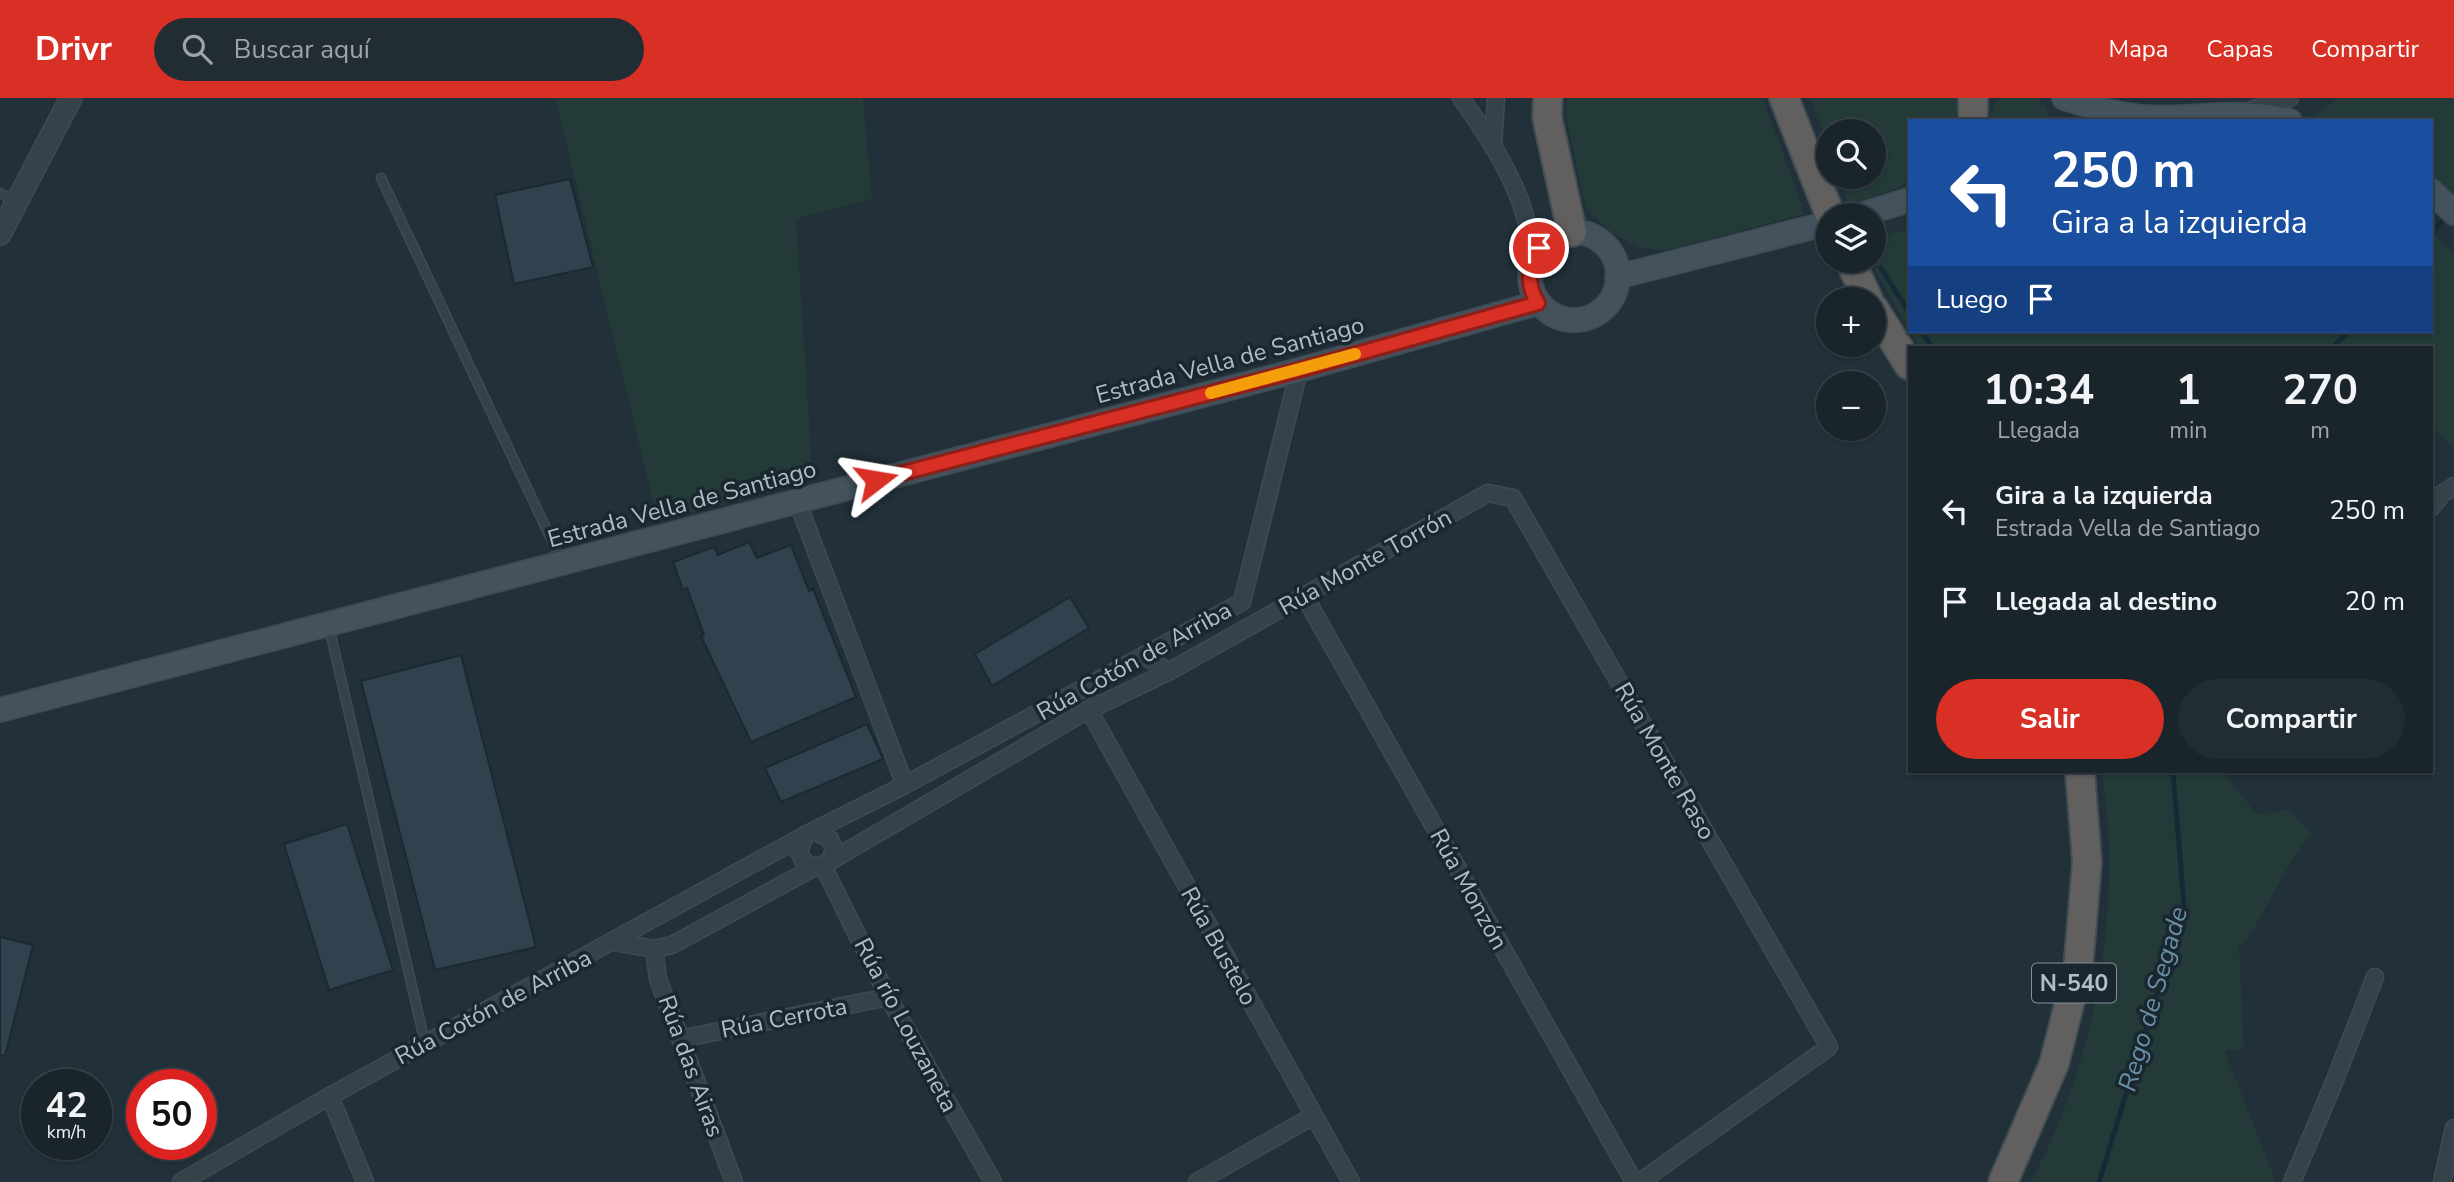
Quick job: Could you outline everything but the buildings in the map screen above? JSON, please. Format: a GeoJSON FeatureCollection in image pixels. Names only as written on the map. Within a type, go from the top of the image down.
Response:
{"type":"FeatureCollection","features":[{"type":"Feature","properties":{"kind":"highway"},"geometry":{"type":"LineString","coordinates":[[1548,98],[1547,117],[1572,232]]}},
{"type":"Feature","properties":{"kind":"highway"},"geometry":{"type":"LineString","coordinates":[[1784,98],[1825,203]]}},
{"type":"Feature","properties":{"kind":"highway"},"geometry":{"type":"LineString","coordinates":[[1886,328],[1908,363]]}},
{"type":"Feature","properties":{"kind":"highway","name":"N-540"},"geometry":{"type":"LineString","coordinates":[[2003,1182],[2054,1064],[2078,969],[2087,862],[2080,773]]}},
{"type":"Feature","properties":{"kind":"main road"},"geometry":{"type":"LineString","coordinates":[[2054,98],[2084,107],[2143,117],[2271,116],[2282,119]]}},
{"type":"Feature","properties":{"kind":"main road"},"geometry":{"type":"LineString","coordinates":[[1885,203],[1908,190]]}},
{"type":"Feature","properties":{"kind":"main road"},"geometry":{"type":"LineString","coordinates":[[2433,193],[2454,215]]}},
{"type":"Feature","properties":{"kind":"main road"},"geometry":{"type":"LineString","coordinates":[[1886,207],[1908,200]]}},
{"type":"Feature","properties":{"kind":"main road"},"geometry":{"type":"LineString","coordinates":[[2433,203],[2454,215]]}},
{"type":"Feature","properties":{"kind":"main road"},"geometry":{"type":"LineString","coordinates":[[1618,278],[1816,226]]}},
{"type":"Feature","properties":{"kind":"main road"},"geometry":{"type":"LineString","coordinates":[[1572,232],[1585,233],[1608,248],[1615,260],[1618,278],[1612,299],[1593,317],[1568,320],[1555,317],[1538,303],[1529,275],[1539,248],[1548,240],[1572,232]]}},
{"type":"Feature","properties":{"kind":"main road","name":"Estrada Vella de Santiago"},"geometry":{"type":"LineString","coordinates":[[0,710],[1299,370],[1538,303]]}},
{"type":"Feature","properties":{"kind":"street"},"geometry":{"type":"LineString","coordinates":[[0,234],[8,197],[71,98]]}},
{"type":"Feature","properties":{"kind":"street"},"geometry":{"type":"LineString","coordinates":[[1461,98],[1493,148],[1519,200],[1528,235],[1539,248]]}},
{"type":"Feature","properties":{"kind":"street"},"geometry":{"type":"LineString","coordinates":[[1493,148],[1496,98]]}},
{"type":"Feature","properties":{"kind":"street"},"geometry":{"type":"LineString","coordinates":[[2233,117],[2290,98]]}},
{"type":"Feature","properties":{"kind":"street","name":"Rúa Cotón de Arriba"},"geometry":{"type":"LineString","coordinates":[[181,1182],[425,1043],[1241,602],[1299,370]]}},
{"type":"Feature","properties":{"kind":"street"},"geometry":{"type":"LineString","coordinates":[[2433,505],[2442,494],[2454,486]]}},
{"type":"Feature","properties":{"kind":"street","name":"Rúa Monte Torrón"},"geometry":{"type":"LineString","coordinates":[[1089,710],[1168,672],[1488,493]]}},
{"type":"Feature","properties":{"kind":"street","name":"Rúa Monte Raso"},"geometry":{"type":"LineString","coordinates":[[1488,493],[1513,498],[1829,1047],[1640,1182]]}},
{"type":"Feature","properties":{"kind":"street"},"geometry":{"type":"LineString","coordinates":[[797,501],[905,785]]}},
{"type":"Feature","properties":{"kind":"street","name":"Rúa Monzón"},"geometry":{"type":"LineString","coordinates":[[1305,597],[1634,1182]]}},
{"type":"Feature","properties":{"kind":"street"},"geometry":{"type":"LineString","coordinates":[[1144,655],[1168,672]]}},
{"type":"Feature","properties":{"kind":"street","name":"Rúa Monte Torrón"},"geometry":{"type":"LineString","coordinates":[[613,942],[648,948],[672,945],[823,864],[1089,710],[1138,678],[1144,655]]}},
{"type":"Feature","properties":{"kind":"street","name":"Rúa Bustelo"},"geometry":{"type":"LineString","coordinates":[[1089,710],[1351,1182]]}},
{"type":"Feature","properties":{"kind":"street"},"geometry":{"type":"LineString","coordinates":[[810,834],[830,838],[834,849],[823,864],[804,862],[799,852],[810,834]]}},
{"type":"Feature","properties":{"kind":"street","name":"Rúa río Louzaneta"},"geometry":{"type":"LineString","coordinates":[[823,864],[888,998],[993,1182]]}},
{"type":"Feature","properties":{"kind":"street"},"geometry":{"type":"LineString","coordinates":[[656,919],[657,937],[672,945]]}},
{"type":"Feature","properties":{"kind":"street"},"geometry":{"type":"LineString","coordinates":[[648,948],[656,919]]}},
{"type":"Feature","properties":{"kind":"street","name":"Rúa das Airas"},"geometry":{"type":"LineString","coordinates":[[648,948],[734,1182]]}},
{"type":"Feature","properties":{"kind":"street"},"geometry":{"type":"LineString","coordinates":[[2292,1182],[2375,977]]}},
{"type":"Feature","properties":{"kind":"street","name":"Rúa Cerrota"},"geometry":{"type":"LineString","coordinates":[[680,1039],[888,998]]}},
{"type":"Feature","properties":{"kind":"street"},"geometry":{"type":"LineString","coordinates":[[330,1096],[365,1182]]}},
{"type":"Feature","properties":{"kind":"street"},"geometry":{"type":"LineString","coordinates":[[1197,1182],[1313,1116]]}},
{"type":"Feature","properties":{"kind":"street"},"geometry":{"type":"LineString","coordinates":[[2442,1182],[2454,1128]]}},
{"type":"Feature","properties":{"kind":"lane"},"geometry":{"type":"LineString","coordinates":[[381,178],[562,562]]}},
{"type":"Feature","properties":{"kind":"lane"},"geometry":{"type":"LineString","coordinates":[[328,623],[425,1043]]}},
{"type":"Feature","properties":{"kind":"green space"},"geometry":{"type":"Polygon","coordinates":[[[555,98],[863,98],[872,199],[796,219],[813,481],[658,522],[555,98]]]}},
{"type":"Feature","properties":{"kind":"green space"},"geometry":{"type":"Polygon","coordinates":[[[1567,98],[1763,98],[1805,214],[1663,251],[1638,247],[1609,231],[1586,208],[1566,117],[1567,98]]]}},
{"type":"Feature","properties":{"kind":"green space"},"geometry":{"type":"Polygon","coordinates":[[[1810,98],[1958,98],[1956,119],[1908,119],[1908,180],[1899,188],[1849,203],[1843,189],[1886,189],[1886,119],[1818,119],[1810,98]]]}},
{"type":"Feature","properties":{"kind":"green space"},"geometry":{"type":"Polygon","coordinates":[[[2001,98],[2038,98],[2046,107],[2049,119],[1989,119],[1994,104],[2001,98]]]}},
{"type":"Feature","properties":{"kind":"green space"},"geometry":{"type":"Polygon","coordinates":[[[2339,98],[2454,98],[2454,197],[2433,180],[2433,119],[2310,119],[2339,98]]]}},
{"type":"Feature","properties":{"kind":"green space"},"geometry":{"type":"Polygon","coordinates":[[[1908,229],[1908,328],[1877,273],[1886,273],[1886,234],[1908,229]]]}},
{"type":"Feature","properties":{"kind":"green space"},"geometry":{"type":"Polygon","coordinates":[[[2433,234],[2454,254],[2454,448],[2433,428],[2433,346],[1919,346],[1911,333],[2433,333],[2433,234]]]}},
{"type":"Feature","properties":{"kind":"green space"},"geometry":{"type":"Polygon","coordinates":[[[2102,773],[2224,773],[2257,815],[2289,809],[2311,834],[2242,946],[2239,945],[2244,1049],[2225,1051],[2276,1182],[2031,1182],[2054,1135],[2088,1035],[2106,930],[2108,824],[2102,773]]]}},
{"type":"Feature","properties":{"kind":"waterway"},"geometry":{"type":"LineString","coordinates":[[2433,232],[2444,218]]}},
{"type":"Feature","properties":{"kind":"waterway"},"geometry":{"type":"LineString","coordinates":[[1884,273],[1908,310]]}},
{"type":"Feature","properties":{"kind":"waterway"},"geometry":{"type":"LineString","coordinates":[[1922,333],[1932,346]]}},
{"type":"Feature","properties":{"kind":"waterway"},"geometry":{"type":"LineString","coordinates":[[2334,346],[2347,333]]}},
{"type":"Feature","properties":{"kind":"waterway","name":"Rego de Segade"},"geometry":{"type":"LineString","coordinates":[[2099,1182],[2184,905],[2173,773]]}},
{"type":"Feature","properties":{"kind":"slow traffic"},"geometry":{"type":"LineString","coordinates":[[1211,393],[1355,354]]}},
{"type":"Feature","properties":{"kind":"route"},"geometry":{"type":"LineString","coordinates":[[876,480],[1299,370],[1538,303],[1529,275],[1539,248]]}}]}
